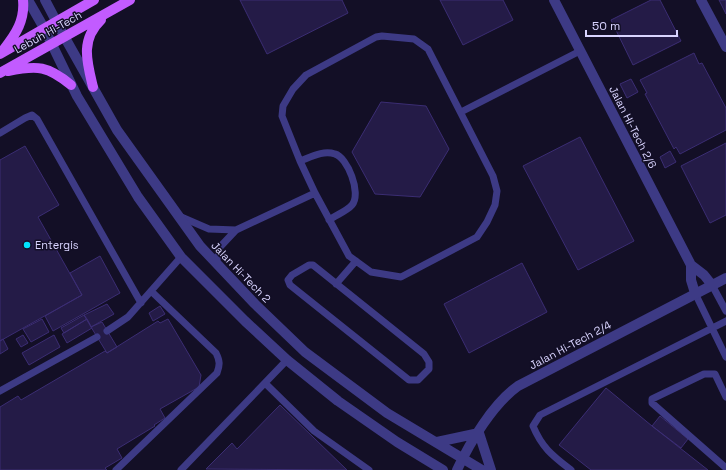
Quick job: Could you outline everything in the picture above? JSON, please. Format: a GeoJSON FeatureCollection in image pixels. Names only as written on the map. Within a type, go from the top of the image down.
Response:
{"type":"FeatureCollection","features":[{"type":"Feature","properties":{"kind":"main road"},"geometry":{"type":"LineString","coordinates":[[0,54],[13,37],[21,23],[24,12],[23,0]]}},
{"type":"Feature","properties":{"kind":"main road","name":"Lebuh Hi-Tech"},"geometry":{"type":"LineString","coordinates":[[0,54],[94,0]]}},
{"type":"Feature","properties":{"kind":"main road","name":"Lebuh Hi-Tech"},"geometry":{"type":"LineString","coordinates":[[0,73],[130,0]]}},
{"type":"Feature","properties":{"kind":"main road"},"geometry":{"type":"LineString","coordinates":[[93,87],[86,61],[87,45],[92,28],[110,11]]}},
{"type":"Feature","properties":{"kind":"main road"},"geometry":{"type":"LineString","coordinates":[[0,73],[24,68],[40,68],[56,73],[71,85]]}},
{"type":"Feature","properties":{"kind":"street"},"geometry":{"type":"LineString","coordinates":[[28,0],[44,28],[71,85],[138,197],[181,257],[245,321],[287,360],[338,401],[397,442],[443,470]]}},
{"type":"Feature","properties":{"kind":"street","name":"Jalan Hi-Tech 2"},"geometry":{"type":"LineString","coordinates":[[46,0],[64,36],[118,130],[175,214],[216,264],[305,352],[387,413],[463,457],[482,470]]}},
{"type":"Feature","properties":{"kind":"street","name":"Jalan Hi-Tech 2/6"},"geometry":{"type":"LineString","coordinates":[[554,0],[691,265],[704,275],[712,285]]}},
{"type":"Feature","properties":{"kind":"street"},"geometry":{"type":"LineString","coordinates":[[701,0],[726,47]]}},
{"type":"Feature","properties":{"kind":"street","name":"Jalan Hi-Tech 2/6"},"geometry":{"type":"LineString","coordinates":[[691,265],[691,280],[695,293]]}},
{"type":"Feature","properties":{"kind":"street","name":"Jalan Hi-Tech 2/4"},"geometry":{"type":"LineString","coordinates":[[457,470],[463,457],[505,396],[518,386],[726,278]]}},
{"type":"Feature","properties":{"kind":"street"},"geometry":{"type":"LineString","coordinates":[[437,442],[479,433],[490,470]]}},
{"type":"Feature","properties":{"kind":"lane"},"geometry":{"type":"LineString","coordinates":[[397,36],[414,39],[428,49],[493,176],[496,191],[495,205],[487,222],[477,237],[401,277],[371,272],[349,256],[315,193],[300,161],[282,116],[283,106],[293,89],[306,75],[376,37],[397,36]]}},
{"type":"Feature","properties":{"kind":"lane"},"geometry":{"type":"LineString","coordinates":[[461,112],[580,51]]}},
{"type":"Feature","properties":{"kind":"lane"},"geometry":{"type":"LineString","coordinates":[[0,133],[32,115],[37,119],[140,303]]}},
{"type":"Feature","properties":{"kind":"lane"},"geometry":{"type":"LineString","coordinates":[[300,161],[319,154],[336,154],[340,157],[354,182],[356,194],[352,205],[329,220]]}},
{"type":"Feature","properties":{"kind":"lane"},"geometry":{"type":"LineString","coordinates":[[216,264],[220,247],[236,230],[315,193]]}},
{"type":"Feature","properties":{"kind":"lane"},"geometry":{"type":"LineString","coordinates":[[175,214],[209,229],[236,230]]}},
{"type":"Feature","properties":{"kind":"lane"},"geometry":{"type":"LineString","coordinates":[[107,331],[128,317],[181,257]]}},
{"type":"Feature","properties":{"kind":"lane"},"geometry":{"type":"LineString","coordinates":[[336,284],[356,261]]}},
{"type":"Feature","properties":{"kind":"lane"},"geometry":{"type":"LineString","coordinates":[[309,265],[313,265],[336,284],[424,354],[429,362],[429,369],[418,380],[409,380],[290,285],[288,280],[301,269],[309,265]]}},
{"type":"Feature","properties":{"kind":"lane","name":"Jalan Hi-Tech 2/6"},"geometry":{"type":"LineString","coordinates":[[712,285],[726,311]]}},
{"type":"Feature","properties":{"kind":"lane"},"geometry":{"type":"LineString","coordinates":[[116,470],[216,372],[219,365],[219,360],[216,353],[151,291]]}},
{"type":"Feature","properties":{"kind":"lane","name":"Jalan Hi-Tech 2/6"},"geometry":{"type":"LineString","coordinates":[[695,293],[726,357]]}},
{"type":"Feature","properties":{"kind":"lane"},"geometry":{"type":"LineString","coordinates":[[571,470],[549,453],[539,441],[533,426],[540,415],[726,321]]}},
{"type":"Feature","properties":{"kind":"lane"},"geometry":{"type":"LineString","coordinates":[[0,391],[97,337]]}},
{"type":"Feature","properties":{"kind":"lane"},"geometry":{"type":"LineString","coordinates":[[181,470],[266,384],[287,360]]}},
{"type":"Feature","properties":{"kind":"lane"},"geometry":{"type":"LineString","coordinates":[[726,397],[715,374],[704,374],[652,399],[652,406],[726,468]]}},
{"type":"Feature","properties":{"kind":"lane"},"geometry":{"type":"LineString","coordinates":[[266,384],[314,431],[369,470]]}},
{"type":"Feature","properties":{"kind":"building"},"geometry":{"type":"Polygon","coordinates":[[[240,0],[342,0],[348,13],[267,54],[240,0]]]}},
{"type":"Feature","properties":{"kind":"building"},"geometry":{"type":"Polygon","coordinates":[[[440,0],[503,0],[513,20],[463,45],[440,0]]]}},
{"type":"Feature","properties":{"kind":"building"},"geometry":{"type":"Polygon","coordinates":[[[651,0],[660,0],[681,41],[633,65],[611,20],[651,0]]]}},
{"type":"Feature","properties":{"kind":"building"},"geometry":{"type":"Polygon","coordinates":[[[719,0],[726,0],[726,14],[719,0]]]}},
{"type":"Feature","properties":{"kind":"building"},"geometry":{"type":"Polygon","coordinates":[[[694,53],[699,64],[702,63],[726,108],[726,130],[680,154],[676,147],[674,149],[645,94],[647,93],[640,80],[694,53]]]}},
{"type":"Feature","properties":{"kind":"building"},"geometry":{"type":"Polygon","coordinates":[[[631,79],[638,92],[627,98],[620,84],[631,79]]]}},
{"type":"Feature","properties":{"kind":"building"},"geometry":{"type":"Polygon","coordinates":[[[381,102],[426,106],[449,149],[420,197],[375,194],[352,152],[381,102]]]}},
{"type":"Feature","properties":{"kind":"building"},"geometry":{"type":"Polygon","coordinates":[[[580,137],[634,241],[578,270],[523,166],[580,137]]]}},
{"type":"Feature","properties":{"kind":"building"},"geometry":{"type":"Polygon","coordinates":[[[726,143],[726,215],[710,223],[681,166],[726,143]]]}},
{"type":"Feature","properties":{"kind":"building","name":"Entergis"},"geometry":{"type":"Polygon","coordinates":[[[25,146],[59,205],[38,217],[82,295],[0,341],[0,160],[25,146]]]}},
{"type":"Feature","properties":{"kind":"building"},"geometry":{"type":"Polygon","coordinates":[[[670,151],[676,162],[665,168],[660,157],[670,151]]]}},
{"type":"Feature","properties":{"kind":"building"},"geometry":{"type":"Polygon","coordinates":[[[100,256],[120,293],[53,331],[45,316],[82,295],[70,273],[100,256]]]}},
{"type":"Feature","properties":{"kind":"building"},"geometry":{"type":"Polygon","coordinates":[[[522,263],[547,312],[469,353],[444,304],[522,263]]]}},
{"type":"Feature","properties":{"kind":"building"},"geometry":{"type":"Polygon","coordinates":[[[107,304],[114,314],[91,327],[84,315],[107,304]]]}},
{"type":"Feature","properties":{"kind":"building"},"geometry":{"type":"Polygon","coordinates":[[[160,306],[165,314],[153,321],[149,313],[160,306]]]}},
{"type":"Feature","properties":{"kind":"building"},"geometry":{"type":"Polygon","coordinates":[[[84,315],[87,319],[64,333],[61,328],[84,315]]]}},
{"type":"Feature","properties":{"kind":"building"},"geometry":{"type":"Polygon","coordinates":[[[42,319],[49,332],[31,342],[23,329],[42,319]]]}},
{"type":"Feature","properties":{"kind":"building"},"geometry":{"type":"Polygon","coordinates":[[[87,319],[92,328],[67,343],[62,334],[87,319]]]}},
{"type":"Feature","properties":{"kind":"building"},"geometry":{"type":"Polygon","coordinates":[[[168,319],[201,375],[199,387],[160,409],[165,418],[154,425],[155,426],[117,449],[122,458],[105,468],[107,470],[0,470],[0,407],[18,396],[21,400],[105,351],[107,353],[158,321],[160,323],[168,319]]]}},
{"type":"Feature","properties":{"kind":"building"},"geometry":{"type":"Polygon","coordinates":[[[102,322],[117,347],[107,353],[91,327],[102,322]]]}},
{"type":"Feature","properties":{"kind":"building"},"geometry":{"type":"Polygon","coordinates":[[[23,335],[28,343],[21,347],[16,339],[23,335]]]}},
{"type":"Feature","properties":{"kind":"building"},"geometry":{"type":"Polygon","coordinates":[[[54,335],[60,347],[29,365],[22,353],[54,335]]]}},
{"type":"Feature","properties":{"kind":"building"},"geometry":{"type":"Polygon","coordinates":[[[3,339],[8,349],[0,354],[0,341],[3,339]]]}},
{"type":"Feature","properties":{"kind":"building"},"geometry":{"type":"Polygon","coordinates":[[[606,388],[708,470],[591,470],[559,445],[606,388]]]}},
{"type":"Feature","properties":{"kind":"building"},"geometry":{"type":"Polygon","coordinates":[[[280,405],[347,470],[206,469],[232,443],[237,449],[280,405]]]}},
{"type":"Feature","properties":{"kind":"building"},"geometry":{"type":"Polygon","coordinates":[[[660,416],[688,439],[681,448],[652,426],[660,416]]]}},
{"type":"Feature","properties":{"kind":"place","name":"Entergis"},"geometry":{"type":"Point","coordinates":[27,245]}}]}
